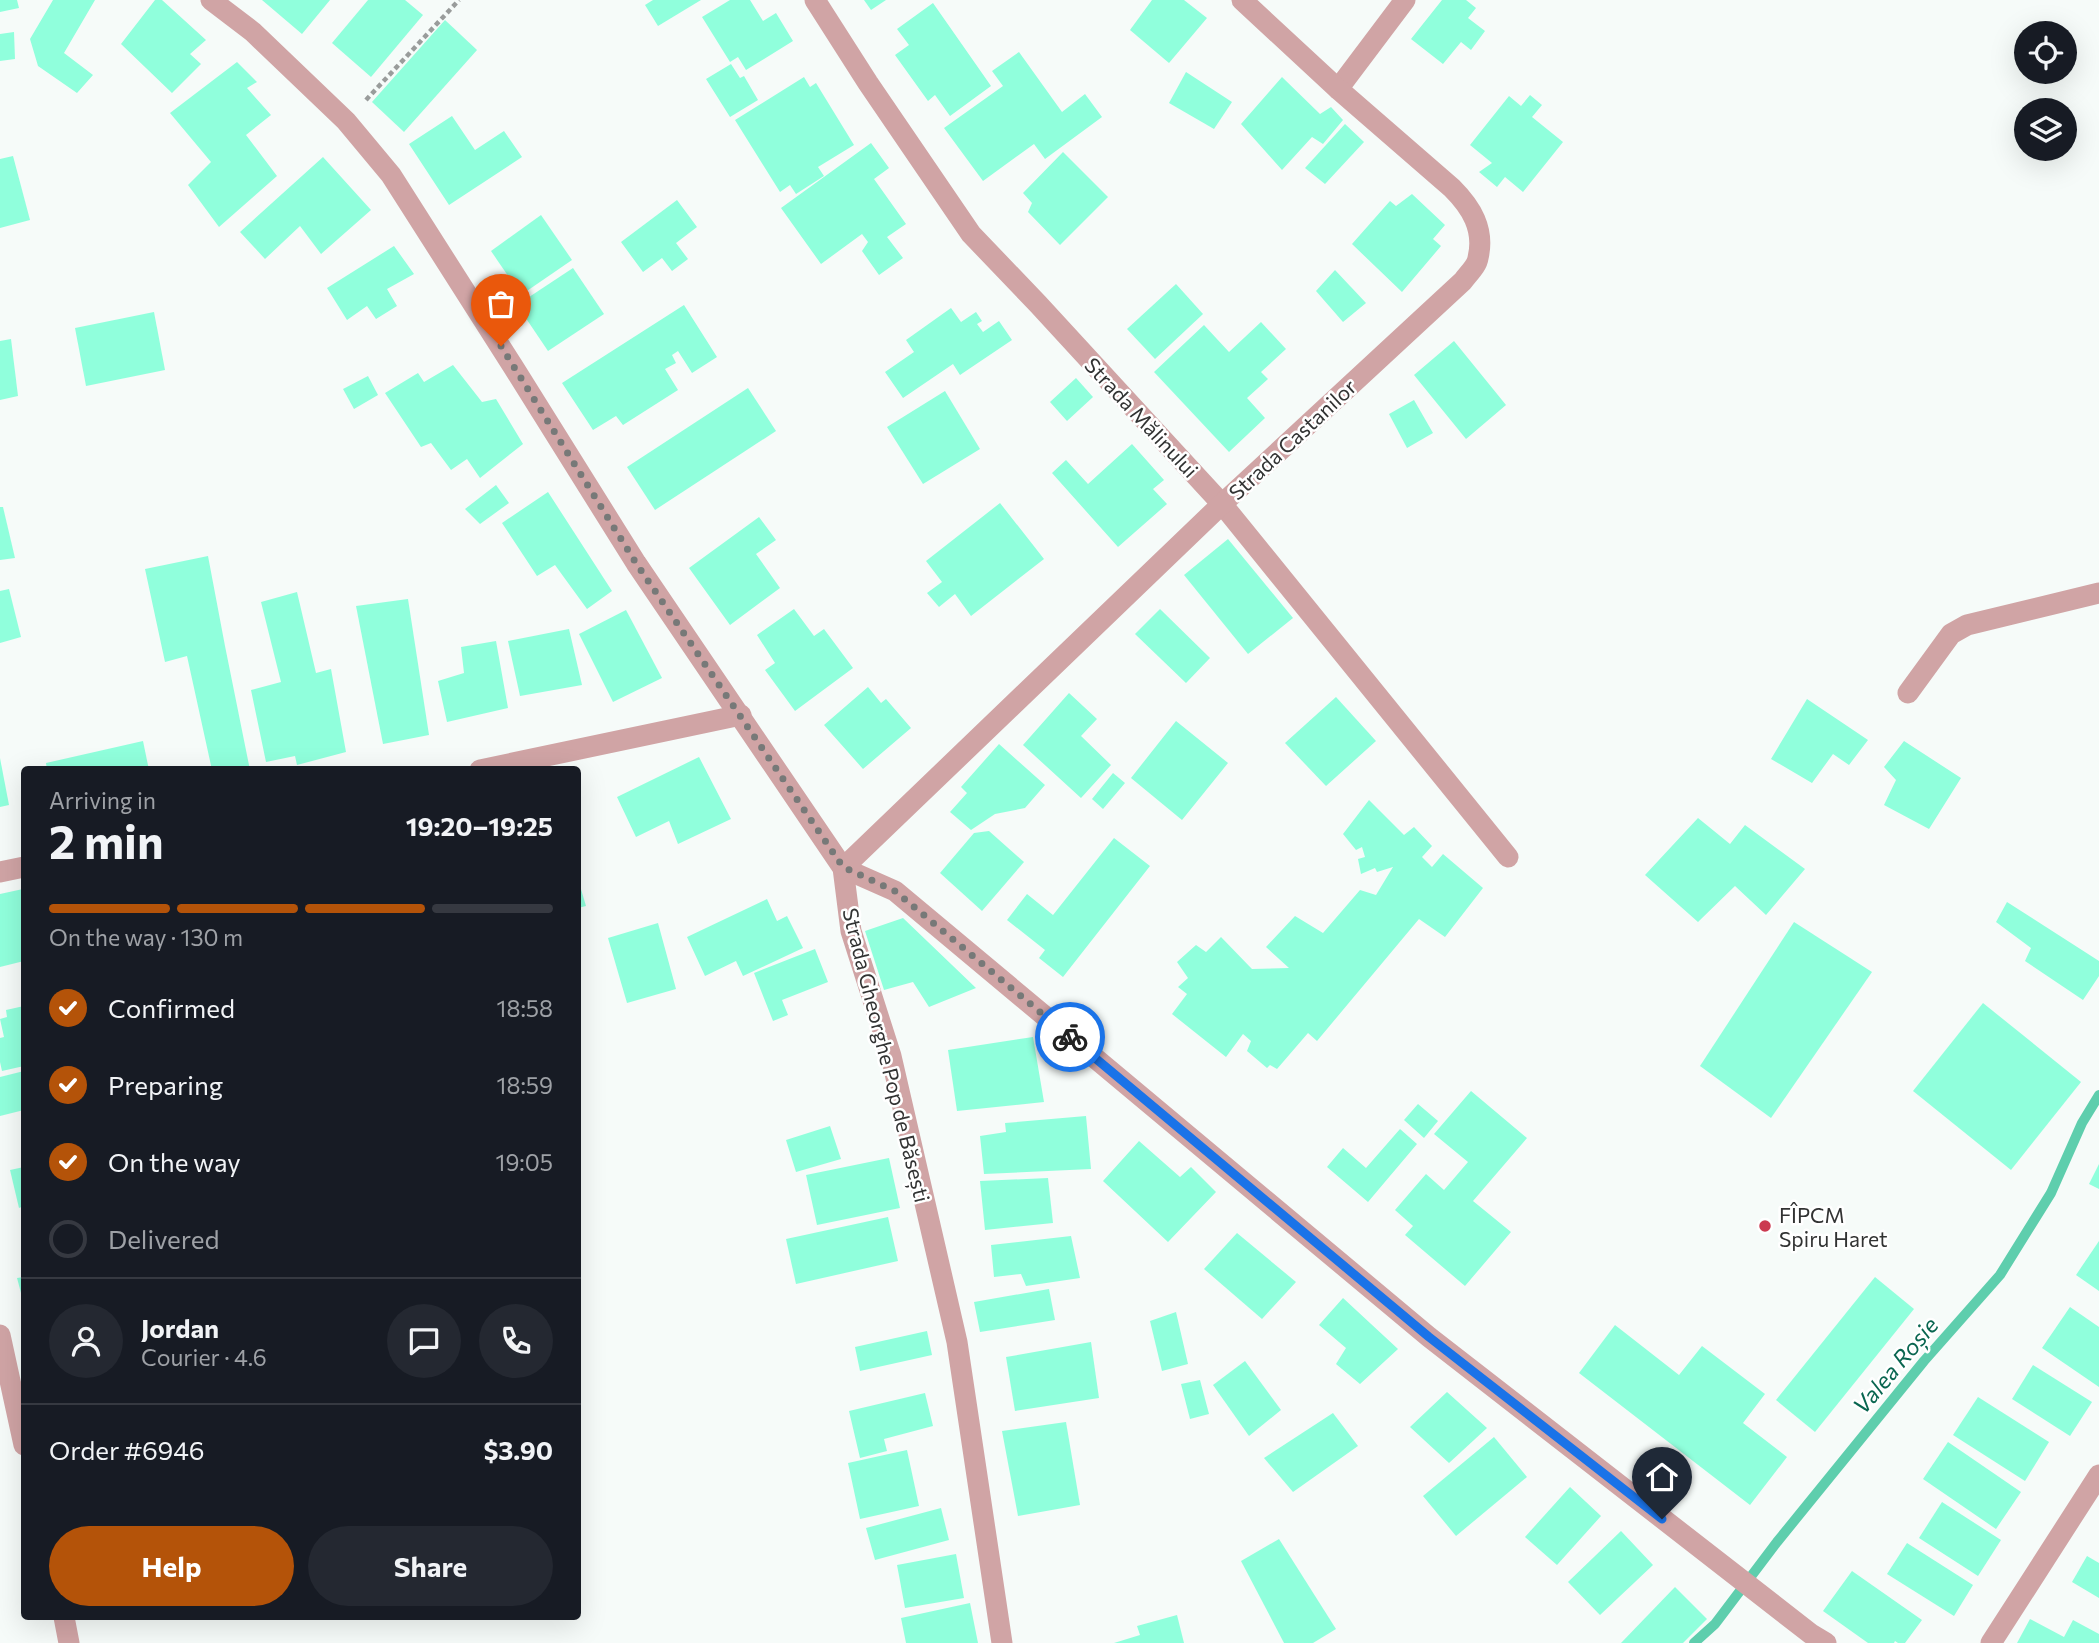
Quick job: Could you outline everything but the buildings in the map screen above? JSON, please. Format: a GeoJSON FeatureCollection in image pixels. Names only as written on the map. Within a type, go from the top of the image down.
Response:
{"type":"FeatureCollection","features":[{"type":"Feature","properties":{"kind":"street","name":"Strada Gheorghe Pop de Băsești"},"geometry":{"type":"LineString","coordinates":[[211,0],[253,32],[346,121],[391,175],[636,563],[843,867],[851,931],[891,1056],[957,1342],[1002,1643]]}},
{"type":"Feature","properties":{"kind":"street","name":"Strada Mălinului"},"geometry":{"type":"LineString","coordinates":[[815,0],[971,234],[1222,504],[1508,857]]}},
{"type":"Feature","properties":{"kind":"street","name":"Strada Castanilor"},"geometry":{"type":"LineString","coordinates":[[843,867],[1222,504],[1463,281],[1478,260],[1480,234],[1469,205],[1242,0]]}},
{"type":"Feature","properties":{"kind":"street"},"geometry":{"type":"LineString","coordinates":[[1338,89],[1405,0]]}},
{"type":"Feature","properties":{"kind":"street"},"geometry":{"type":"LineString","coordinates":[[1908,693],[1951,634],[1967,625],[2099,593]]}},
{"type":"Feature","properties":{"kind":"street"},"geometry":{"type":"LineString","coordinates":[[499,766],[741,715]]}},
{"type":"Feature","properties":{"kind":"street"},"geometry":{"type":"LineString","coordinates":[[843,867],[895,891],[1429,1337],[1725,1569],[1826,1643]]}},
{"type":"Feature","properties":{"kind":"street"},"geometry":{"type":"LineString","coordinates":[[0,872],[21,868]]}},
{"type":"Feature","properties":{"kind":"street"},"geometry":{"type":"LineString","coordinates":[[0,1335],[21,1432]]}},
{"type":"Feature","properties":{"kind":"street"},"geometry":{"type":"LineString","coordinates":[[1991,1643],[2099,1475]]}},
{"type":"Feature","properties":{"kind":"street"},"geometry":{"type":"LineString","coordinates":[[65,1620],[69,1643]]}},
{"type":"Feature","properties":{"kind":"path"},"geometry":{"type":"LineString","coordinates":[[346,121],[459,0]]}},
{"type":"Feature","properties":{"kind":"waterway","name":"Valea Roșie"},"geometry":{"type":"LineString","coordinates":[[1694,1643],[1715,1624],[1777,1542],[1924,1361],[2000,1275],[2051,1193],[2082,1123],[2099,1095]]}},
{"type":"Feature","properties":{"kind":"way so far"},"geometry":{"type":"LineString","coordinates":[[501,346],[636,563],[843,867],[895,891],[1070,1037]]}},
{"type":"Feature","properties":{"kind":"place","name":"FÎPCM Spiru Haret"},"geometry":{"type":"Point","coordinates":[1765,1226]}},
{"type":"Feature","properties":{"kind":"route"},"geometry":{"type":"LineString","coordinates":[[1070,1037],[1429,1337],[1662,1519]]}}]}
